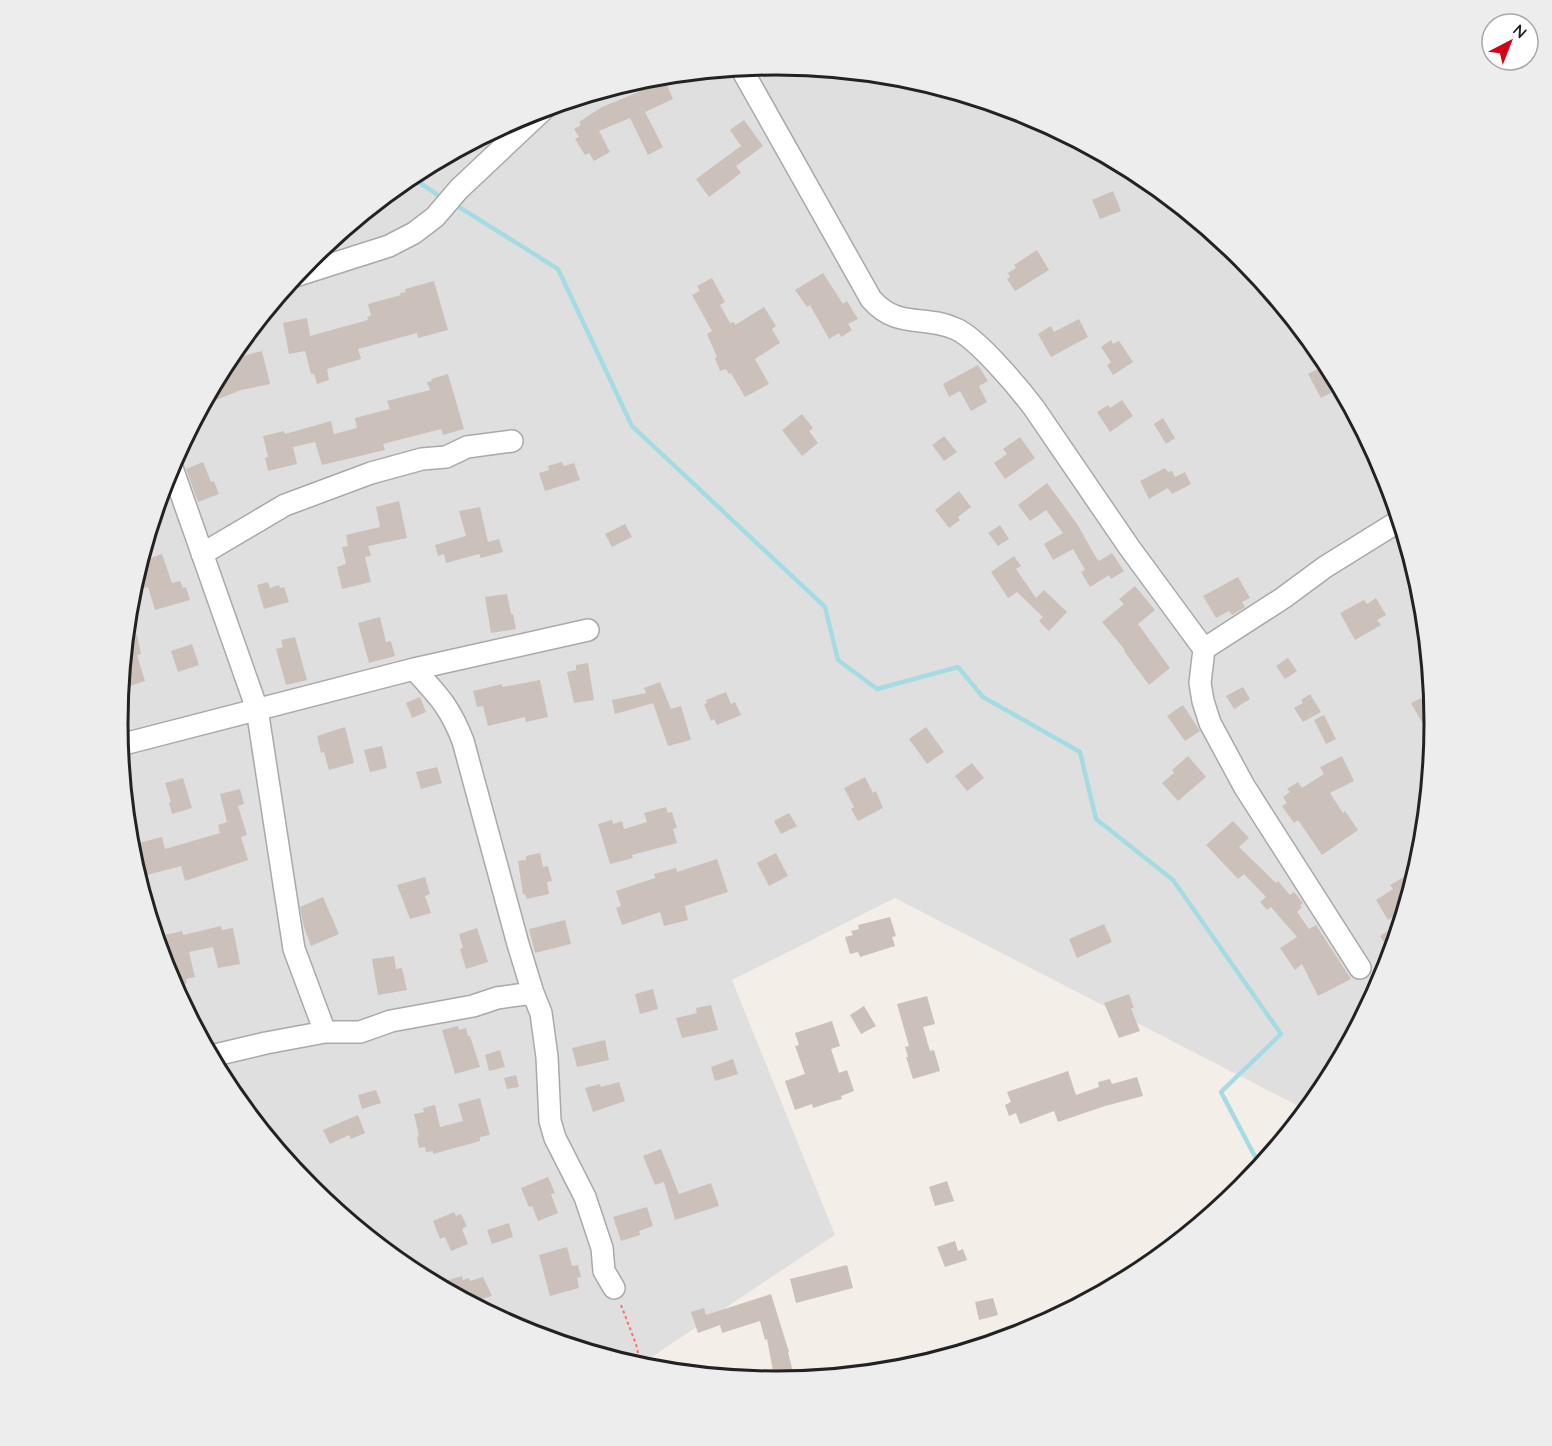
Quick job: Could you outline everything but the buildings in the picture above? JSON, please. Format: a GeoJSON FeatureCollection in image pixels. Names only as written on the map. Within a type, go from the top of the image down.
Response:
{"type":"FeatureCollection","features":[{"type":"Feature","properties":{"kind":"street"},"geometry":{"type":"LineString","coordinates":[[745,76],[871,299],[886,313],[899,319],[937,323],[959,330],[970,337],[1018,387],[1129,547],[1204,649],[1200,683],[1210,723],[1244,786],[1360,968]]}},
{"type":"Feature","properties":{"kind":"street"},"geometry":{"type":"LineString","coordinates":[[313,270],[389,246],[414,233],[435,217],[459,189],[528,124]]}},
{"type":"Feature","properties":{"kind":"street"},"geometry":{"type":"LineString","coordinates":[[202,554],[285,505],[371,473],[422,459],[446,457],[468,447],[512,441]]}},
{"type":"Feature","properties":{"kind":"street"},"geometry":{"type":"LineString","coordinates":[[176,479],[257,709],[294,949],[325,1032]]}},
{"type":"Feature","properties":{"kind":"street"},"geometry":{"type":"LineString","coordinates":[[1204,649],[1283,598],[1325,567],[1393,525]]}},
{"type":"Feature","properties":{"kind":"street"},"geometry":{"type":"LineString","coordinates":[[128,743],[414,669],[588,630]]}},
{"type":"Feature","properties":{"kind":"street"},"geometry":{"type":"LineString","coordinates":[[414,669],[454,717],[463,741],[546,1034],[550,1121],[555,1138],[585,1197],[602,1248],[604,1271],[614,1288]]}},
{"type":"Feature","properties":{"kind":"street"},"geometry":{"type":"LineString","coordinates":[[219,1054],[325,1032],[360,1032],[391,1021],[473,1006],[497,998],[533,993]]}},
{"type":"Feature","properties":{"kind":"path"},"geometry":{"type":"LineString","coordinates":[[614,1288],[639,1356]]}},
{"type":"Feature","properties":{"kind":"shaded area"},"geometry":{"type":"Polygon","coordinates":[[[734,76],[818,76],[861,81],[902,87],[984,109],[1024,124],[1100,162],[1136,184],[1203,236],[1263,296],[1290,329],[1315,363],[1357,436],[1375,475],[1402,555],[1412,597],[1423,681],[1423,765],[1412,849],[1402,891],[1375,971],[1357,1010],[1315,1083],[1298,1106],[895,898],[732,980],[835,1235],[649,1359],[568,1337],[528,1322],[489,1304],[416,1262],[349,1210],[289,1150],[237,1083],[215,1047],[177,971],[162,931],[140,849],[129,765],[129,681],[134,638],[140,597],[162,515],[177,475],[215,399],[237,363],[289,296],[349,236],[382,209],[416,184],[489,142],[528,124],[608,97],[650,87],[734,76]]]}},
{"type":"Feature","properties":{"kind":"waterway"},"geometry":{"type":"LineString","coordinates":[[419,182],[438,195]]}},
{"type":"Feature","properties":{"kind":"waterway"},"geometry":{"type":"LineString","coordinates":[[459,207],[558,269],[632,426],[825,607],[838,660],[877,689],[958,667],[983,697],[1080,752],[1096,819],[1173,880],[1281,1034],[1221,1092],[1256,1158]]}}]}
